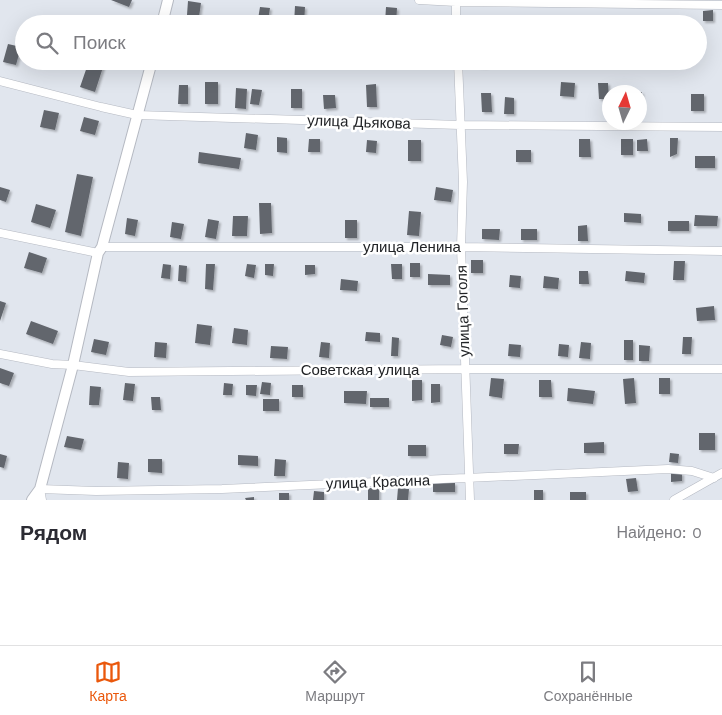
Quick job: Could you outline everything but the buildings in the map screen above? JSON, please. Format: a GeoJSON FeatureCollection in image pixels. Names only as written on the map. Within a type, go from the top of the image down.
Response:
{"type":"FeatureCollection","features":[{"type":"Feature","properties":{"kind":"main road"},"geometry":{"type":"LineString","coordinates":[[164,15],[168,0]]}},
{"type":"Feature","properties":{"kind":"main road"},"geometry":{"type":"LineString","coordinates":[[32,500],[40,488],[73,366],[100,250],[150,70]]}},
{"type":"Feature","properties":{"kind":"street"},"geometry":{"type":"LineString","coordinates":[[419,0],[722,4]]}},
{"type":"Feature","properties":{"kind":"street"},"geometry":{"type":"LineString","coordinates":[[456,1],[456,15]]}},
{"type":"Feature","properties":{"kind":"street","name":"улица Гоголя"},"geometry":{"type":"LineString","coordinates":[[458,70],[463,182],[461,247],[470,500]]}},
{"type":"Feature","properties":{"kind":"street","name":"улица Дьякова"},"geometry":{"type":"LineString","coordinates":[[0,81],[137,115],[460,125],[722,127]]}},
{"type":"Feature","properties":{"kind":"street","name":"улица Ленина"},"geometry":{"type":"LineString","coordinates":[[0,233],[100,250],[461,247],[722,251]]}},
{"type":"Feature","properties":{"kind":"street","name":"Советская улица"},"geometry":{"type":"LineString","coordinates":[[0,354],[52,364],[128,372],[722,369]]}},
{"type":"Feature","properties":{"kind":"street","name":"улица Красина"},"geometry":{"type":"LineString","coordinates":[[40,488],[96,491],[222,489],[668,469],[692,471],[714,478]]}},
{"type":"Feature","properties":{"kind":"street"},"geometry":{"type":"LineString","coordinates":[[674,500],[722,472]]}},
{"type":"Feature","properties":{"kind":"street"},"geometry":{"type":"LineString","coordinates":[[40,488],[42,500]]}}]}
